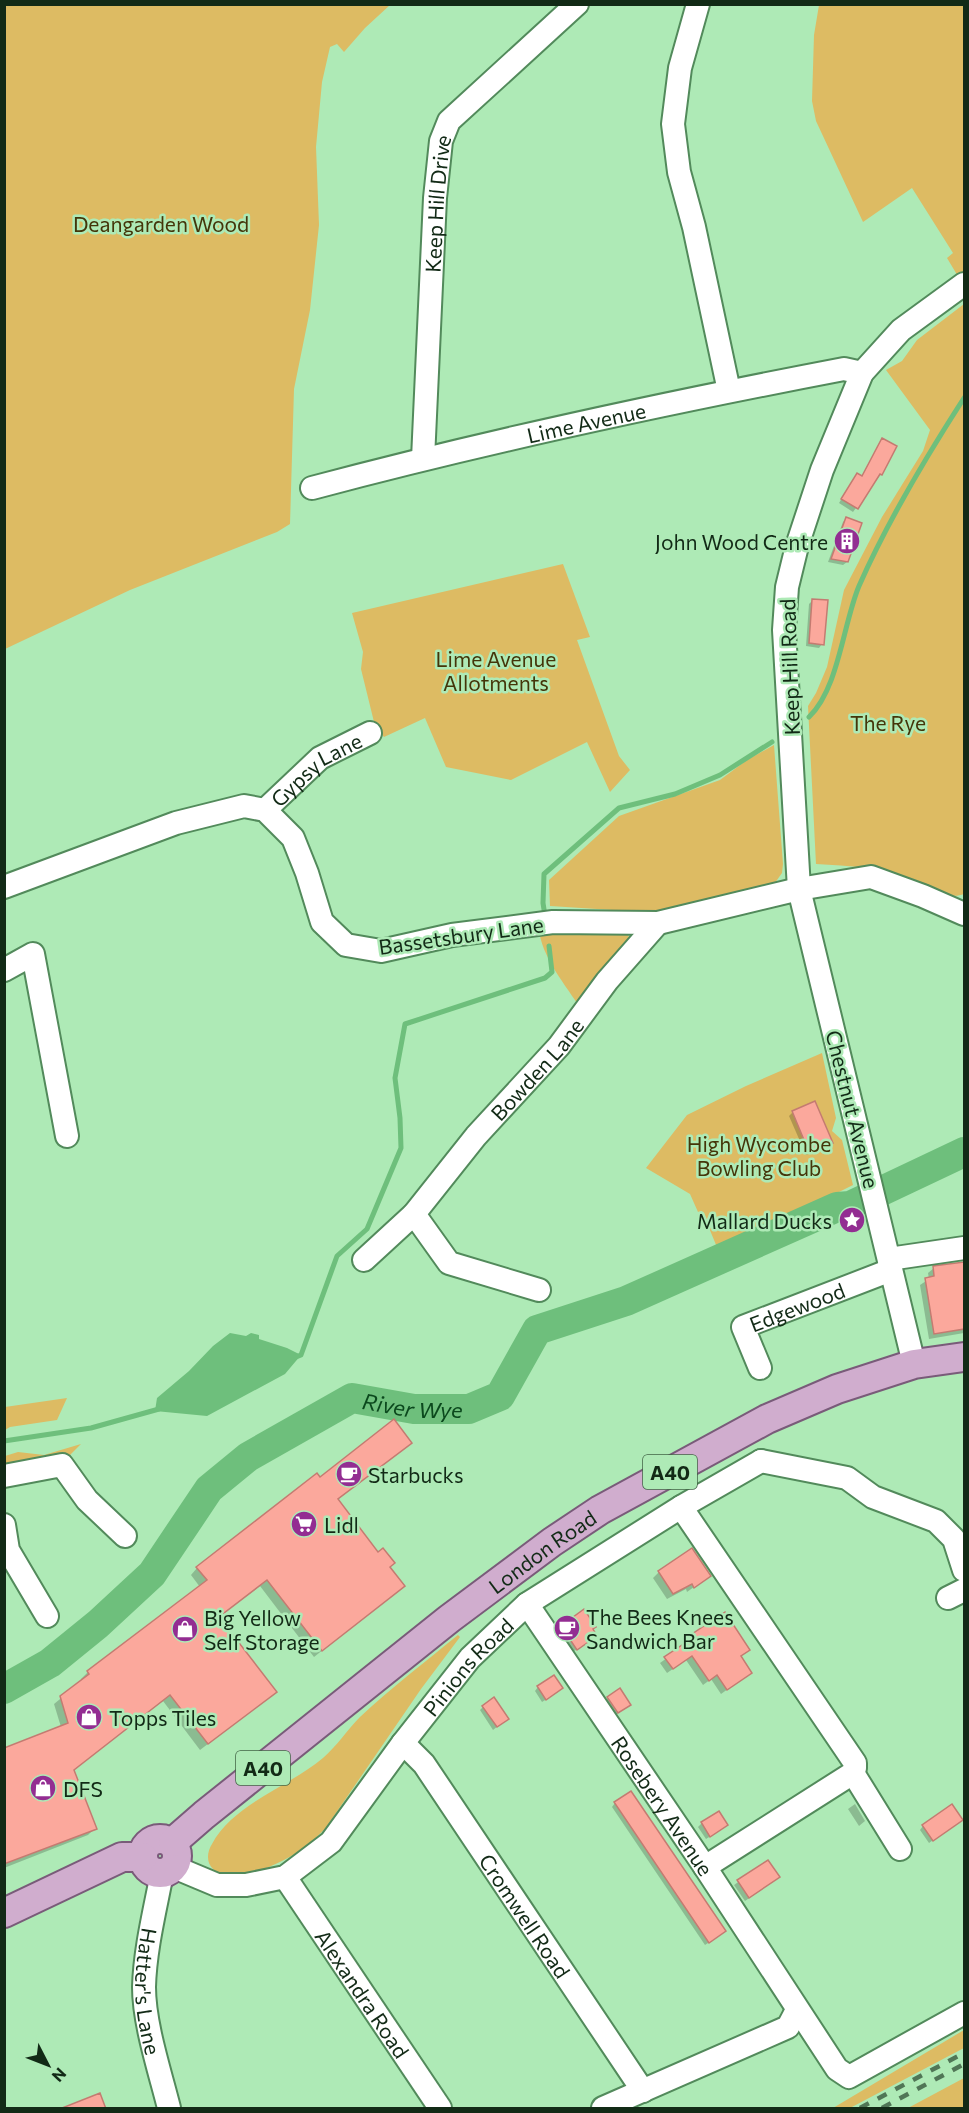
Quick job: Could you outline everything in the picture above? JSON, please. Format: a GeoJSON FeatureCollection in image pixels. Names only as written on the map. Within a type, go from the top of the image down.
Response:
{"type":"FeatureCollection","features":[{"type":"Feature","properties":{"kind":"main road","name":"London Road"},"geometry":{"type":"LineString","coordinates":[[163,1860],[212,1808],[449,1619],[552,1542],[600,1510],[750,1428],[837,1389],[914,1364],[964,1357]]}},
{"type":"Feature","properties":{"kind":"main road"},"geometry":{"type":"LineString","coordinates":[[10,1906],[85,1876],[122,1857],[163,1860]]}},
{"type":"Feature","properties":{"kind":"street","name":"Keep Hill Drive"},"geometry":{"type":"LineString","coordinates":[[423,459],[435,198],[441,141],[449,121],[577,4]]}},
{"type":"Feature","properties":{"kind":"street"},"geometry":{"type":"LineString","coordinates":[[698,4],[680,68],[674,124],[679,172],[694,227],[729,391]]}},
{"type":"Feature","properties":{"kind":"street","name":"Keep Hill Road"},"geometry":{"type":"LineString","coordinates":[[800,889],[784,630],[787,587],[797,546],[822,470],[862,373],[900,330],[964,284]]}},
{"type":"Feature","properties":{"kind":"street","name":"Lime Avenue"},"geometry":{"type":"LineString","coordinates":[[312,488],[423,459],[729,391],[844,369],[862,373]]}},
{"type":"Feature","properties":{"kind":"street","name":"Gypsy Lane"},"geometry":{"type":"LineString","coordinates":[[265,810],[320,758],[370,733]]}},
{"type":"Feature","properties":{"kind":"street"},"geometry":{"type":"LineString","coordinates":[[4,887],[176,823],[244,806],[265,810]]}},
{"type":"Feature","properties":{"kind":"street","name":"Bassetsbury Lane"},"geometry":{"type":"LineString","coordinates":[[265,810],[293,838],[307,873],[322,922],[346,945],[381,951],[452,935],[553,922],[658,923],[800,889],[871,877],[964,914]]}},
{"type":"Feature","properties":{"kind":"street","name":"Chestnut Avenue"},"geometry":{"type":"LineString","coordinates":[[800,889],[914,1364]]}},
{"type":"Feature","properties":{"kind":"street","name":"Bowden Lane"},"geometry":{"type":"LineString","coordinates":[[364,1260],[414,1214],[476,1136],[559,1046],[607,981],[658,923]]}},
{"type":"Feature","properties":{"kind":"street"},"geometry":{"type":"LineString","coordinates":[[4,970],[33,954],[67,1136]]}},
{"type":"Feature","properties":{"kind":"street"},"geometry":{"type":"LineString","coordinates":[[414,1214],[449,1263],[539,1290]]}},
{"type":"Feature","properties":{"kind":"street"},"geometry":{"type":"LineString","coordinates":[[890,1264],[964,1248]]}},
{"type":"Feature","properties":{"kind":"street","name":"Edgewood"},"geometry":{"type":"LineString","coordinates":[[759,1368],[743,1327],[890,1264]]}},
{"type":"Feature","properties":{"kind":"street"},"geometry":{"type":"LineString","coordinates":[[750,1428],[761,1461],[847,1478],[873,1497],[936,1521],[954,1539],[964,1570]]}},
{"type":"Feature","properties":{"kind":"street","name":"Pinions Road"},"geometry":{"type":"LineString","coordinates":[[163,1860],[217,1884],[246,1885],[285,1877],[331,1842],[403,1743],[470,1658],[526,1604],[681,1507],[761,1461]]}},
{"type":"Feature","properties":{"kind":"street"},"geometry":{"type":"LineString","coordinates":[[4,1476],[62,1465],[87,1500],[125,1536]]}},
{"type":"Feature","properties":{"kind":"street"},"geometry":{"type":"LineString","coordinates":[[681,1507],[855,1763],[853,1773],[705,1867]]}},
{"type":"Feature","properties":{"kind":"street"},"geometry":{"type":"LineString","coordinates":[[4,1525],[8,1550],[47,1616]]}},
{"type":"Feature","properties":{"kind":"street","name":"Rosebery Avenue"},"geometry":{"type":"LineString","coordinates":[[526,1604],[705,1867],[837,2069],[849,2077],[935,2019],[964,2013]]}},
{"type":"Feature","properties":{"kind":"street","name":"Cromwell Road"},"geometry":{"type":"LineString","coordinates":[[403,1743],[424,1764],[643,2091]]}},
{"type":"Feature","properties":{"kind":"street"},"geometry":{"type":"LineString","coordinates":[[853,1773],[900,1849]]}},
{"type":"Feature","properties":{"kind":"street","name":"Hatter's Lane"},"geometry":{"type":"LineString","coordinates":[[163,1860],[144,1988],[151,2036],[169,2109]]}},
{"type":"Feature","properties":{"kind":"street","name":"Alexandra Road"},"geometry":{"type":"LineString","coordinates":[[285,1877],[440,2109]]}},
{"type":"Feature","properties":{"kind":"street"},"geometry":{"type":"LineString","coordinates":[[603,2109],[788,2027],[797,2010]]}},
{"type":"Feature","properties":{"kind":"green space","name":"Deangarden Wood"},"geometry":{"type":"Polygon","coordinates":[[[5,4],[390,5],[344,52],[337,44],[330,47],[322,82],[316,147],[319,225],[310,310],[294,389],[290,524],[277,532],[130,590],[5,649],[5,4]]]}},
{"type":"Feature","properties":{"kind":"green space"},"geometry":{"type":"Polygon","coordinates":[[[819,5],[964,5],[964,281],[962,283],[947,258],[953,253],[912,188],[863,222],[816,121],[812,101],[814,35],[819,5]]]}},
{"type":"Feature","properties":{"kind":"green space","name":"The Rye"},"geometry":{"type":"Polygon","coordinates":[[[964,304],[964,894],[957,896],[944,894],[913,879],[889,872],[816,864],[808,706],[827,667],[844,590],[882,517],[923,451],[930,430],[886,370],[902,361],[917,340],[964,304]]]}},
{"type":"Feature","properties":{"kind":"green space","name":"Lime Avenue Allotments"},"geometry":{"type":"Polygon","coordinates":[[[563,564],[590,637],[577,640],[619,756],[630,770],[610,792],[587,742],[511,780],[446,767],[425,718],[384,737],[375,726],[361,669],[363,652],[352,613],[563,564]]]}},
{"type":"Feature","properties":{"kind":"green space"},"geometry":{"type":"Polygon","coordinates":[[[774,745],[783,864],[782,873],[772,887],[660,913],[550,906],[549,880],[619,816],[720,780],[747,760],[774,745]]]}},
{"type":"Feature","properties":{"kind":"green space"},"geometry":{"type":"Polygon","coordinates":[[[539,928],[624,929],[631,946],[581,1009],[549,960],[539,928]]]}},
{"type":"Feature","properties":{"kind":"green space","name":"High Wycombe Bowling Club"},"geometry":{"type":"Polygon","coordinates":[[[822,1053],[836,1118],[832,1131],[842,1140],[853,1185],[719,1252],[702,1211],[698,1212],[690,1194],[646,1168],[687,1115],[822,1053]]]}},
{"type":"Feature","properties":{"kind":"green space"},"geometry":{"type":"Polygon","coordinates":[[[67,1398],[57,1420],[10,1427],[5,1430],[5,1407],[67,1398]]]}},
{"type":"Feature","properties":{"kind":"green space"},"geometry":{"type":"Polygon","coordinates":[[[81,1444],[61,1464],[5,1472],[5,1456],[18,1452],[44,1455],[81,1444]]]}},
{"type":"Feature","properties":{"kind":"green space"},"geometry":{"type":"Polygon","coordinates":[[[458,1635],[460,1637],[421,1689],[325,1829],[296,1853],[259,1871],[233,1876],[213,1869],[208,1860],[208,1854],[221,1830],[263,1796],[323,1758],[372,1706],[458,1635]]]}},
{"type":"Feature","properties":{"kind":"green space"},"geometry":{"type":"Polygon","coordinates":[[[964,2030],[964,2048],[850,2108],[833,2108],[964,2030]]]}},
{"type":"Feature","properties":{"kind":"green space"},"geometry":{"type":"Polygon","coordinates":[[[964,2078],[964,2108],[908,2108],[964,2078]]]}},
{"type":"Feature","properties":{"kind":"shaded area"},"geometry":{"type":"Polygon","coordinates":[[[230,1333],[246,1336],[251,1333],[259,1335],[259,1339],[301,1355],[285,1374],[207,1416],[155,1411],[157,1398],[230,1333]]]}},
{"type":"Feature","properties":{"kind":"building"},"geometry":{"type":"Polygon","coordinates":[[[882,438],[897,446],[882,475],[880,474],[858,509],[841,499],[857,473],[862,476],[882,438]]]}},
{"type":"Feature","properties":{"kind":"building","name":"John Wood Centre"},"geometry":{"type":"Polygon","coordinates":[[[846,517],[862,523],[848,562],[831,559],[846,517]]]}},
{"type":"Feature","properties":{"kind":"building"},"geometry":{"type":"Polygon","coordinates":[[[812,599],[828,600],[824,645],[809,643],[812,599]]]}},
{"type":"Feature","properties":{"kind":"building"},"geometry":{"type":"Polygon","coordinates":[[[815,1101],[833,1143],[809,1152],[792,1111],[815,1101]]]}},
{"type":"Feature","properties":{"kind":"building"},"geometry":{"type":"Polygon","coordinates":[[[964,1262],[964,1329],[934,1334],[925,1278],[934,1276],[933,1266],[964,1262]]]}},
{"type":"Feature","properties":{"kind":"building"},"geometry":{"type":"Polygon","coordinates":[[[394,1419],[412,1443],[338,1499],[378,1552],[383,1548],[395,1563],[390,1567],[405,1586],[322,1651],[267,1580],[219,1617],[277,1692],[208,1744],[170,1695],[74,1770],[97,1829],[4,1864],[4,1748],[68,1723],[60,1696],[89,1674],[87,1671],[207,1580],[196,1567],[317,1473],[320,1477],[394,1419]]]}},
{"type":"Feature","properties":{"kind":"building"},"geometry":{"type":"Polygon","coordinates":[[[692,1548],[711,1576],[694,1588],[692,1584],[673,1594],[658,1571],[692,1548]]]}},
{"type":"Feature","properties":{"kind":"building"},"geometry":{"type":"Polygon","coordinates":[[[584,1609],[596,1627],[593,1629],[597,1636],[577,1650],[561,1626],[584,1609]]]}},
{"type":"Feature","properties":{"kind":"building"},"geometry":{"type":"Polygon","coordinates":[[[725,1612],[750,1650],[741,1656],[752,1673],[727,1690],[717,1675],[709,1681],[692,1656],[673,1669],[664,1657],[688,1641],[686,1638],[725,1612]]]}},
{"type":"Feature","properties":{"kind":"building"},"geometry":{"type":"Polygon","coordinates":[[[554,1675],[563,1688],[546,1700],[537,1686],[554,1675]]]}},
{"type":"Feature","properties":{"kind":"building"},"geometry":{"type":"Polygon","coordinates":[[[620,1688],[631,1705],[618,1713],[607,1697],[620,1688]]]}},
{"type":"Feature","properties":{"kind":"building"},"geometry":{"type":"Polygon","coordinates":[[[494,1697],[509,1719],[497,1727],[482,1706],[494,1697]]]}},
{"type":"Feature","properties":{"kind":"building"},"geometry":{"type":"Polygon","coordinates":[[[631,1791],[726,1931],[709,1943],[614,1802],[631,1791]]]}},
{"type":"Feature","properties":{"kind":"building"},"geometry":{"type":"Polygon","coordinates":[[[952,1804],[963,1820],[933,1841],[922,1825],[952,1804]]]}},
{"type":"Feature","properties":{"kind":"building"},"geometry":{"type":"Polygon","coordinates":[[[719,1811],[728,1825],[710,1837],[701,1822],[719,1811]]]}},
{"type":"Feature","properties":{"kind":"building"},"geometry":{"type":"Polygon","coordinates":[[[768,1860],[780,1877],[749,1898],[737,1880],[768,1860]]]}},
{"type":"Feature","properties":{"kind":"building"},"geometry":{"type":"Polygon","coordinates":[[[100,2093],[106,2109],[62,2109],[62,2108],[100,2093]]]}},
{"type":"Feature","properties":{"kind":"waterway"},"geometry":{"type":"LineString","coordinates":[[809,717],[819,705],[834,673],[853,601],[870,561],[908,489],[964,398]]}},
{"type":"Feature","properties":{"kind":"waterway"},"geometry":{"type":"LineString","coordinates":[[545,916],[544,874],[619,808],[675,794],[720,775],[772,742]]}},
{"type":"Feature","properties":{"kind":"waterway"},"geometry":{"type":"LineString","coordinates":[[296,1357],[301,1355],[337,1256],[367,1229],[401,1148],[395,1078],[405,1024],[545,978],[552,972],[549,946]]}},
{"type":"Feature","properties":{"kind":"waterway","name":"River Wye"},"geometry":{"type":"LineString","coordinates":[[4,1689],[50,1663],[98,1624],[152,1574],[209,1489],[248,1457],[352,1398],[414,1409],[469,1409],[500,1396],[537,1330],[626,1301],[837,1207],[850,1206],[964,1152]]}},
{"type":"Feature","properties":{"kind":"waterway"},"geometry":{"type":"LineString","coordinates":[[4,1441],[91,1428],[159,1409]]}},
{"type":"Feature","properties":{"kind":"railway"},"geometry":{"type":"LineString","coordinates":[[860,2108],[964,2053]]}},
{"type":"Feature","properties":{"kind":"railway"},"geometry":{"type":"LineString","coordinates":[[882,2108],[964,2064]]}},
{"type":"Feature","properties":{"kind":"place","name":"John Wood Centre"},"geometry":{"type":"Point","coordinates":[847,541]}},
{"type":"Feature","properties":{"kind":"place","name":"Mallard Ducks"},"geometry":{"type":"Point","coordinates":[852,1220]}},
{"type":"Feature","properties":{"kind":"place","name":"Starbucks"},"geometry":{"type":"Point","coordinates":[349,1474]}},
{"type":"Feature","properties":{"kind":"place","name":"Lidl"},"geometry":{"type":"Point","coordinates":[304,1524]}},
{"type":"Feature","properties":{"kind":"place","name":"The Bees Knees Sandwich Bar"},"geometry":{"type":"Point","coordinates":[567,1628]}},
{"type":"Feature","properties":{"kind":"place","name":"Big Yellow Self Storage"},"geometry":{"type":"Point","coordinates":[185,1629]}},
{"type":"Feature","properties":{"kind":"place","name":"Topps Tiles"},"geometry":{"type":"Point","coordinates":[89,1717]}},
{"type":"Feature","properties":{"kind":"place","name":"DFS"},"geometry":{"type":"Point","coordinates":[43,1788]}}]}
